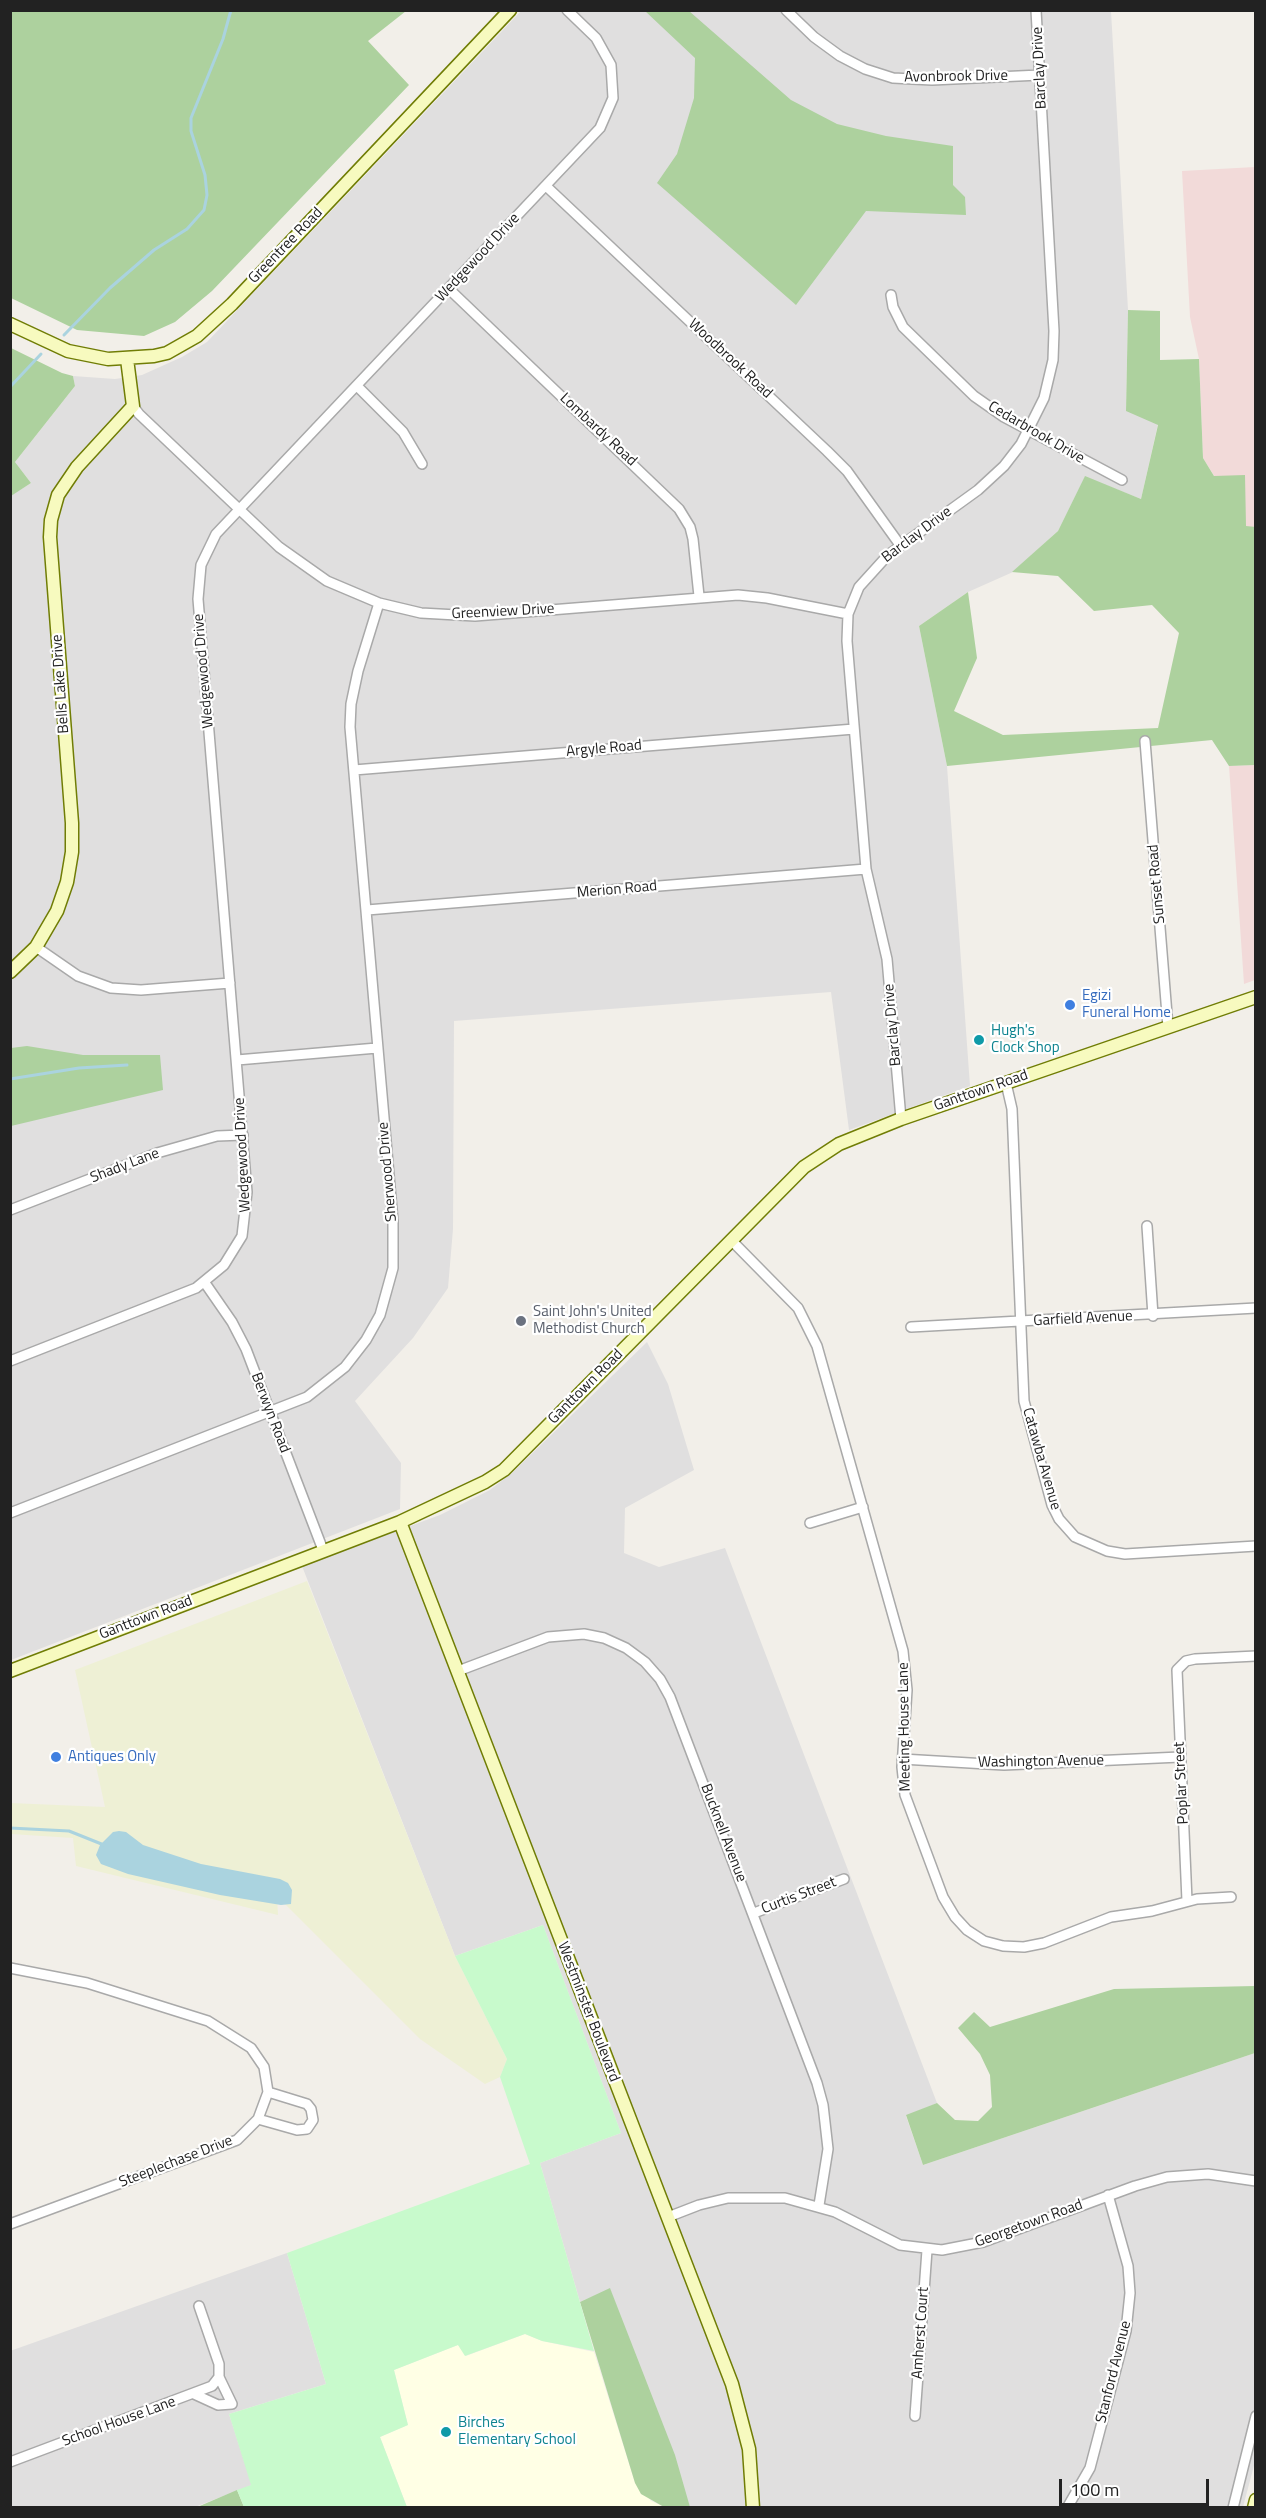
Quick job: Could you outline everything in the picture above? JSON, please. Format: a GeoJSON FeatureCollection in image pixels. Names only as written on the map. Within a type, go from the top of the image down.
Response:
{"type":"FeatureCollection","features":[{"type":"Feature","properties":{"kind":"street","name":"Greentree Road"},"geometry":{"type":"LineString","coordinates":[[10,324],[68,351],[91,357],[127,359],[167,353],[207,328],[510,10]]}},
{"type":"Feature","properties":{"kind":"street","name":"Wedgewood Drive"},"geometry":{"type":"LineString","coordinates":[[10,1361],[177,1298],[205,1283],[231,1257],[245,1226],[247,1199],[243,1135],[198,587],[201,565],[209,545],[240,510],[600,128],[613,98],[614,76],[608,56],[596,38],[567,10]]}},
{"type":"Feature","properties":{"kind":"street","name":"Avonbrook Drive"},"geometry":{"type":"LineString","coordinates":[[786,10],[814,37],[840,56],[866,69],[893,78],[932,80],[1040,75]]}},
{"type":"Feature","properties":{"kind":"street","name":"Barclay Drive"},"geometry":{"type":"LineString","coordinates":[[901,1119],[887,959],[866,869],[847,641],[848,614],[853,598],[867,576],[900,545],[985,484],[1013,455],[1044,398],[1054,345],[1036,10]]}},
{"type":"Feature","properties":{"kind":"street","name":"Woodbrook Road"},"geometry":{"type":"LineString","coordinates":[[546,186],[847,471],[900,545]]}},
{"type":"Feature","properties":{"kind":"street","name":"Lombardy Road"},"geometry":{"type":"LineString","coordinates":[[449,289],[679,509],[690,527],[693,538],[699,596]]}},
{"type":"Feature","properties":{"kind":"street","name":"Cedarbrook Drive"},"geometry":{"type":"LineString","coordinates":[[891,295],[893,307],[903,327],[975,396],[1028,431],[1122,480]]}},
{"type":"Feature","properties":{"kind":"street"},"geometry":{"type":"LineString","coordinates":[[127,359],[133,406]]}},
{"type":"Feature","properties":{"kind":"street"},"geometry":{"type":"LineString","coordinates":[[357,387],[403,432],[422,464]]}},
{"type":"Feature","properties":{"kind":"street","name":"Greenview Drive"},"geometry":{"type":"LineString","coordinates":[[133,406],[279,547],[308,569],[345,590],[379,603],[430,614],[475,616],[699,596],[753,596],[848,614]]}},
{"type":"Feature","properties":{"kind":"street","name":"Bells Lake Drive"},"geometry":{"type":"LineString","coordinates":[[10,972],[36,947],[64,894],[73,837],[50,537],[51,520],[58,495],[77,467],[133,406]]}},
{"type":"Feature","properties":{"kind":"street","name":"Sherwood Drive"},"geometry":{"type":"LineString","coordinates":[[10,1513],[307,1397],[345,1367],[370,1334],[386,1298],[393,1268],[394,1240],[354,770],[351,704],[358,671],[379,603]]}},
{"type":"Feature","properties":{"kind":"street","name":"Argyle Road"},"geometry":{"type":"LineString","coordinates":[[354,770],[854,729]]}},
{"type":"Feature","properties":{"kind":"street","name":"Sunset Road"},"geometry":{"type":"LineString","coordinates":[[1145,741],[1168,1027]]}},
{"type":"Feature","properties":{"kind":"street","name":"Merion Road"},"geometry":{"type":"LineString","coordinates":[[367,910],[866,869]]}},
{"type":"Feature","properties":{"kind":"street"},"geometry":{"type":"LineString","coordinates":[[36,947],[78,976],[111,988],[141,990],[230,983]]}},
{"type":"Feature","properties":{"kind":"street","name":"Ganttown Road"},"geometry":{"type":"LineString","coordinates":[[10,1671],[400,1522],[455,1498],[504,1470],[804,1167],[839,1144],[901,1119],[1256,997]]}},
{"type":"Feature","properties":{"kind":"street"},"geometry":{"type":"LineString","coordinates":[[237,1060],[377,1048]]}},
{"type":"Feature","properties":{"kind":"street","name":"Catawba Avenue"},"geometry":{"type":"LineString","coordinates":[[1006,1083],[1012,1109],[1027,1416],[1052,1505],[1065,1528],[1092,1547],[1125,1554],[1256,1546]]}},
{"type":"Feature","properties":{"kind":"street","name":"Shady Lane"},"geometry":{"type":"LineString","coordinates":[[10,1210],[157,1153],[216,1136],[243,1135]]}},
{"type":"Feature","properties":{"kind":"street"},"geometry":{"type":"LineString","coordinates":[[1147,1226],[1153,1316]]}},
{"type":"Feature","properties":{"kind":"street","name":"Meeting House Lane"},"geometry":{"type":"LineString","coordinates":[[732,1241],[789,1297],[806,1319],[819,1355],[905,1660],[907,1690],[903,1759],[907,1802],[946,1904],[963,1926],[984,1941],[1010,1947],[1030,1946],[1111,1917],[1152,1911],[1187,1901],[1231,1896]]}},
{"type":"Feature","properties":{"kind":"street","name":"Berwyn Road"},"geometry":{"type":"LineString","coordinates":[[205,1283],[238,1331],[323,1550]]}},
{"type":"Feature","properties":{"kind":"street","name":"Garfield Avenue"},"geometry":{"type":"LineString","coordinates":[[910,1327],[1153,1316],[1256,1308]]}},
{"type":"Feature","properties":{"kind":"street"},"geometry":{"type":"LineString","coordinates":[[810,1523],[863,1507]]}},
{"type":"Feature","properties":{"kind":"street","name":"Westminster Boulevard"},"geometry":{"type":"LineString","coordinates":[[400,1522],[741,2410],[751,2460],[753,2508]]}},
{"type":"Feature","properties":{"kind":"street","name":"Bucknell Avenue"},"geometry":{"type":"LineString","coordinates":[[458,1671],[538,1641],[573,1633],[604,1638],[626,1648],[645,1662],[660,1679],[670,1697],[754,1913],[823,2105],[828,2149],[819,2205]]}},
{"type":"Feature","properties":{"kind":"street","name":"Poplar Street"},"geometry":{"type":"LineString","coordinates":[[1187,1901],[1176,1682],[1180,1666],[1195,1659],[1256,1656]]}},
{"type":"Feature","properties":{"kind":"street","name":"Washington Avenue"},"geometry":{"type":"LineString","coordinates":[[903,1759],[1004,1765],[1180,1757]]}},
{"type":"Feature","properties":{"kind":"street","name":"Curtis Street"},"geometry":{"type":"LineString","coordinates":[[754,1913],[844,1878]]}},
{"type":"Feature","properties":{"kind":"street"},"geometry":{"type":"LineString","coordinates":[[10,1968],[105,1988],[208,2021],[251,2048],[264,2067],[268,2092],[307,2104],[311,2109],[313,2120],[307,2129],[297,2130],[258,2119]]}},
{"type":"Feature","properties":{"kind":"street","name":"Steeplechase Drive"},"geometry":{"type":"LineString","coordinates":[[10,2223],[231,2143],[246,2133],[258,2119],[268,2092]]}},
{"type":"Feature","properties":{"kind":"street","name":"Georgetown Road"},"geometry":{"type":"LineString","coordinates":[[668,2217],[713,2201],[748,2196],[785,2198],[819,2205],[890,2241],[927,2250],[949,2249],[983,2242],[1108,2195],[1156,2180],[1187,2174],[1232,2175],[1256,2181]]}},
{"type":"Feature","properties":{"kind":"street","name":"Stanford Avenue"},"geometry":{"type":"LineString","coordinates":[[1067,2508],[1092,2462],[1126,2331],[1130,2293],[1128,2266],[1108,2195]]}},
{"type":"Feature","properties":{"kind":"street","name":"Amherst Court"},"geometry":{"type":"LineString","coordinates":[[915,2416],[927,2250]]}},
{"type":"Feature","properties":{"kind":"street"},"geometry":{"type":"LineString","coordinates":[[194,2394],[218,2405],[232,2404],[220,2375],[199,2306]]}},
{"type":"Feature","properties":{"kind":"street","name":"School House Lane"},"geometry":{"type":"LineString","coordinates":[[10,2462],[194,2394],[212,2386],[220,2375]]}},
{"type":"Feature","properties":{"kind":"street"},"geometry":{"type":"LineString","coordinates":[[1233,2508],[1256,2416]]}},
{"type":"Feature","properties":{"kind":"street"},"geometry":{"type":"LineString","coordinates":[[1254,2508],[1256,2500]]}},
{"type":"Feature","properties":{"kind":"shaded area"},"geometry":{"type":"Polygon","coordinates":[[[521,11],[1111,11],[1128,310],[1126,410],[1158,424],[1141,499],[1085,477],[1058,531],[1013,572],[968,592],[919,626],[947,766],[970,1086],[849,1130],[831,992],[454,1021],[453,1229],[448,1288],[413,1338],[355,1401],[401,1463],[400,1509],[11,1660],[10,496],[31,483],[15,462],[75,386],[73,376],[115,379],[142,375],[182,357],[207,342],[521,11]]]}},
{"type":"Feature","properties":{"kind":"shaded area"},"geometry":{"type":"Polygon","coordinates":[[[1255,167],[1255,527],[1246,527],[1203,458],[1199,359],[1190,317],[1182,171],[1255,167]]]}},
{"type":"Feature","properties":{"kind":"shaded area"},"geometry":{"type":"Polygon","coordinates":[[[1255,765],[1255,980],[1244,984],[1229,766],[1255,765]]]}},
{"type":"Feature","properties":{"kind":"shaded area"},"geometry":{"type":"Polygon","coordinates":[[[647,1342],[668,1384],[694,1470],[625,1508],[624,1553],[659,1567],[725,1548],[937,2103],[906,2116],[923,2165],[1255,2053],[1256,2458],[1243,2507],[690,2507],[610,2289],[580,2302],[540,2163],[621,2133],[543,1925],[455,1956],[302,1566],[440,1515],[490,1490],[512,1473],[647,1342]]]}},
{"type":"Feature","properties":{"kind":"shaded area"},"geometry":{"type":"Polygon","coordinates":[[[307,1581],[455,1956],[507,2059],[500,2077],[485,2084],[420,2039],[277,1896],[278,1915],[76,1866],[73,1838],[11,1834],[10,1803],[105,1807],[75,1670],[307,1581]]]}},
{"type":"Feature","properties":{"kind":"shaded area"},"geometry":{"type":"Polygon","coordinates":[[[287,2253],[326,2384],[229,2414],[252,2485],[195,2507],[11,2507],[10,2351],[287,2253]]]}},
{"type":"Feature","properties":{"kind":"shaded area"},"geometry":{"type":"Polygon","coordinates":[[[525,2334],[542,2341],[594,2352],[635,2483],[651,2501],[664,2507],[407,2507],[380,2437],[408,2425],[394,2370],[458,2345],[466,2356],[525,2334]]]}},
{"type":"Feature","properties":{"kind":"green space"},"geometry":{"type":"Polygon","coordinates":[[[10,11],[406,11],[368,41],[409,85],[212,291],[175,322],[144,336],[77,330],[11,298],[10,11]]]}},
{"type":"Feature","properties":{"kind":"green space"},"geometry":{"type":"Polygon","coordinates":[[[645,11],[689,11],[791,100],[837,124],[886,136],[953,146],[953,185],[965,197],[966,215],[866,211],[796,305],[657,183],[677,154],[694,98],[695,58],[645,11]]]}},
{"type":"Feature","properties":{"kind":"green space"},"geometry":{"type":"Polygon","coordinates":[[[1128,310],[1160,311],[1160,360],[1199,359],[1203,458],[1214,476],[1245,475],[1246,526],[1256,527],[1255,765],[1229,766],[1212,740],[947,766],[919,626],[968,592],[977,658],[954,711],[1003,735],[1158,728],[1179,633],[1152,605],[1094,611],[1058,576],[1012,572],[1058,531],[1085,476],[1141,499],[1158,425],[1126,411],[1128,310]]]}},
{"type":"Feature","properties":{"kind":"green space"},"geometry":{"type":"Polygon","coordinates":[[[11,348],[73,376],[75,386],[15,462],[31,483],[11,496],[11,348]]]}},
{"type":"Feature","properties":{"kind":"green space"},"geometry":{"type":"Polygon","coordinates":[[[27,1046],[83,1055],[160,1055],[163,1090],[11,1126],[11,1048],[27,1046]]]}},
{"type":"Feature","properties":{"kind":"green space"},"geometry":{"type":"Polygon","coordinates":[[[543,1925],[621,2133],[540,2163],[594,2351],[542,2341],[525,2334],[465,2356],[458,2345],[394,2370],[408,2425],[380,2437],[407,2507],[244,2507],[237,2490],[251,2485],[229,2414],[326,2384],[287,2253],[530,2164],[500,2077],[507,2059],[455,1956],[543,1925]]]}},
{"type":"Feature","properties":{"kind":"green space"},"geometry":{"type":"Polygon","coordinates":[[[1255,1986],[1255,2053],[923,2165],[906,2115],[937,2103],[955,2120],[978,2121],[992,2107],[990,2075],[980,2054],[958,2028],[974,2012],[990,2027],[1114,1989],[1255,1986]]]}},
{"type":"Feature","properties":{"kind":"green space"},"geometry":{"type":"Polygon","coordinates":[[[610,2288],[675,2455],[690,2507],[664,2507],[641,2494],[635,2483],[580,2302],[610,2288]]]}},
{"type":"Feature","properties":{"kind":"green space"},"geometry":{"type":"Polygon","coordinates":[[[237,2490],[244,2507],[195,2508],[237,2490]]]}},
{"type":"Feature","properties":{"kind":"water"},"geometry":{"type":"Polygon","coordinates":[[[113,1832],[126,1832],[143,1845],[201,1864],[280,1879],[288,1883],[292,1890],[291,1904],[281,1905],[220,1895],[128,1874],[101,1864],[96,1855],[100,1845],[113,1832]]]}},
{"type":"Feature","properties":{"kind":"waterway"},"geometry":{"type":"LineString","coordinates":[[64,335],[110,288],[154,250],[187,229],[204,210],[207,195],[205,175],[191,131],[191,118],[223,39],[231,10]]}},
{"type":"Feature","properties":{"kind":"waterway"},"geometry":{"type":"LineString","coordinates":[[10,387],[41,354]]}},
{"type":"Feature","properties":{"kind":"waterway"},"geometry":{"type":"LineString","coordinates":[[10,1079],[79,1068],[127,1065]]}},
{"type":"Feature","properties":{"kind":"waterway"},"geometry":{"type":"LineString","coordinates":[[10,1828],[69,1831],[104,1845]]}},
{"type":"Feature","properties":{"kind":"place","name":"Egizi Funeral Home"},"geometry":{"type":"Point","coordinates":[1070,1005]}},
{"type":"Feature","properties":{"kind":"place","name":"Hugh's Clock Shop"},"geometry":{"type":"Point","coordinates":[979,1040]}},
{"type":"Feature","properties":{"kind":"place","name":"Saint John's United Methodist Church"},"geometry":{"type":"Point","coordinates":[521,1321]}},
{"type":"Feature","properties":{"kind":"place","name":"Antiques Only"},"geometry":{"type":"Point","coordinates":[56,1757]}},
{"type":"Feature","properties":{"kind":"place","name":"Birches Elementary School"},"geometry":{"type":"Point","coordinates":[446,2432]}}]}
